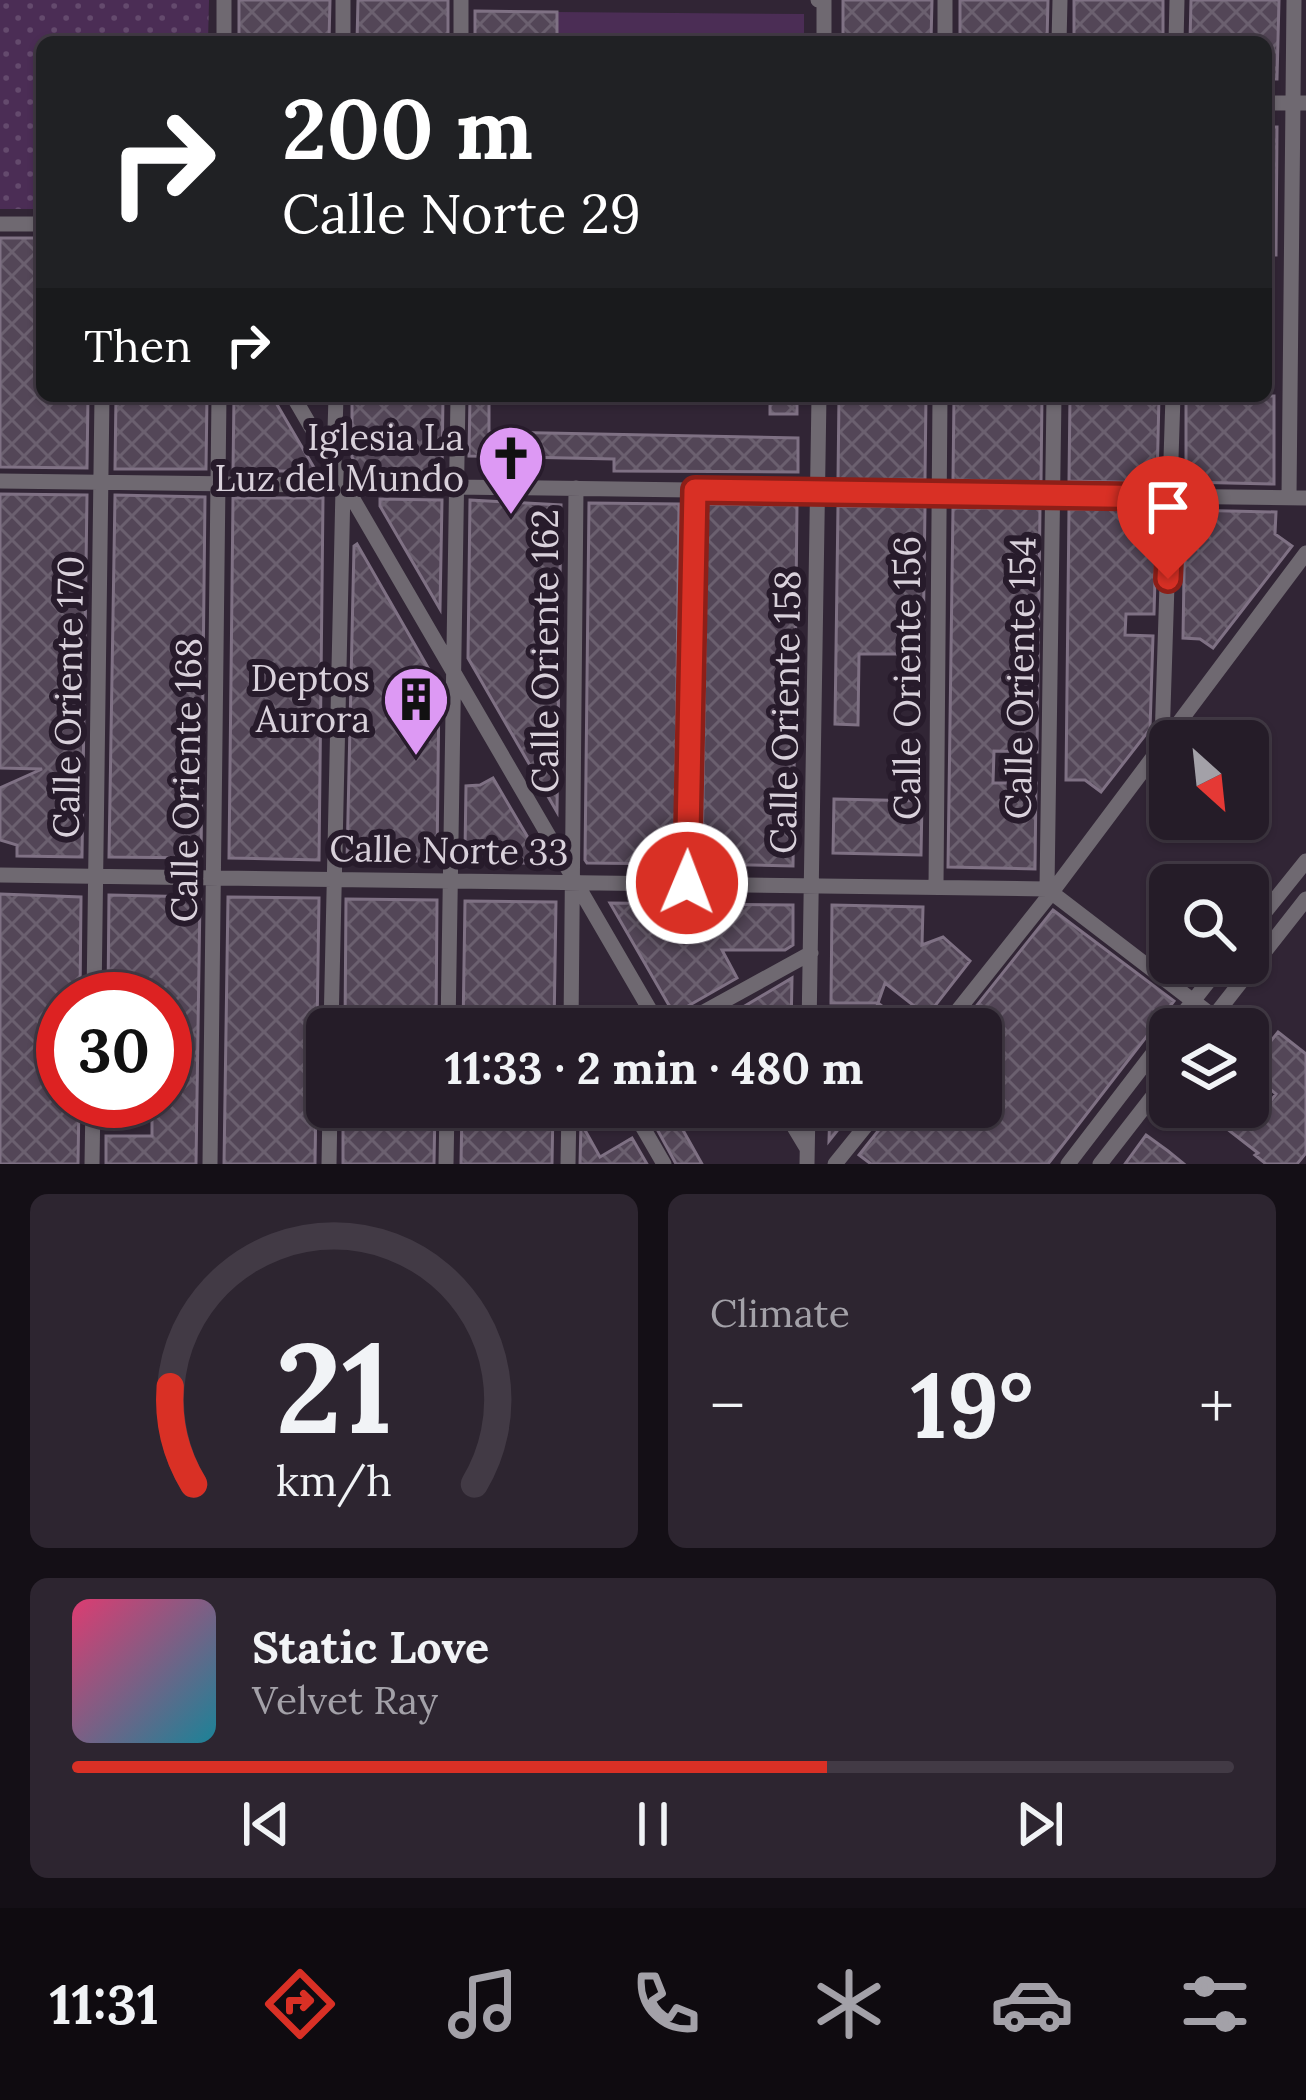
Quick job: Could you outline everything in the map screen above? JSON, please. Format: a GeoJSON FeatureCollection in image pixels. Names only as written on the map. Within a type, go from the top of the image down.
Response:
{"type":"FeatureCollection","features":[{"type":"Feature","properties":{"kind":"street"},"geometry":{"type":"LineString","coordinates":[[224,0],[224,36]]}},
{"type":"Feature","properties":{"kind":"street"},"geometry":{"type":"LineString","coordinates":[[343,0],[343,36]]}},
{"type":"Feature","properties":{"kind":"street"},"geometry":{"type":"LineString","coordinates":[[460,36],[461,0]]}},
{"type":"Feature","properties":{"kind":"street"},"geometry":{"type":"LineString","coordinates":[[821,0],[824,36]]}},
{"type":"Feature","properties":{"kind":"street"},"geometry":{"type":"LineString","coordinates":[[945,0],[945,36]]}},
{"type":"Feature","properties":{"kind":"street"},"geometry":{"type":"LineString","coordinates":[[1059,36],[1060,0]]}},
{"type":"Feature","properties":{"kind":"street"},"geometry":{"type":"LineString","coordinates":[[1177,0],[1177,36]]}},
{"type":"Feature","properties":{"kind":"street"},"geometry":{"type":"LineString","coordinates":[[0,481],[1297,498],[1299,103],[1294,0]]}},
{"type":"Feature","properties":{"kind":"street"},"geometry":{"type":"LineString","coordinates":[[0,224],[36,224]]}},
{"type":"Feature","properties":{"kind":"street","name":"Calle Oriente 170"},"geometry":{"type":"LineString","coordinates":[[94,972],[102,402]]}},
{"type":"Feature","properties":{"kind":"street","name":"Calle Oriente 168"},"geometry":{"type":"LineString","coordinates":[[210,1164],[219,402]]}},
{"type":"Feature","properties":{"kind":"street"},"geometry":{"type":"LineString","coordinates":[[296,402],[648,1008]]}},
{"type":"Feature","properties":{"kind":"street"},"geometry":{"type":"LineString","coordinates":[[334,467],[336,402]]}},
{"type":"Feature","properties":{"kind":"street"},"geometry":{"type":"LineString","coordinates":[[448,1008],[458,402]]}},
{"type":"Feature","properties":{"kind":"street","name":"Calle Oriente 158"},"geometry":{"type":"LineString","coordinates":[[810,1008],[819,402]]}},
{"type":"Feature","properties":{"kind":"street","name":"Calle Oriente 156"},"geometry":{"type":"LineString","coordinates":[[936,887],[940,402]]}},
{"type":"Feature","properties":{"kind":"street","name":"Calle Oriente 154"},"geometry":{"type":"LineString","coordinates":[[1049,890],[1054,402]]}},
{"type":"Feature","properties":{"kind":"street"},"geometry":{"type":"LineString","coordinates":[[1163,720],[1173,402]]}},
{"type":"Feature","properties":{"kind":"street"},"geometry":{"type":"LineString","coordinates":[[331,1008],[343,484]]}},
{"type":"Feature","properties":{"kind":"street","name":"Calle Oriente 162"},"geometry":{"type":"LineString","coordinates":[[571,1008],[576,488]]}},
{"type":"Feature","properties":{"kind":"street"},"geometry":{"type":"LineString","coordinates":[[687,883],[695,490]]}},
{"type":"Feature","properties":{"kind":"street"},"geometry":{"type":"LineString","coordinates":[[1180,720],[1306,554]]}},
{"type":"Feature","properties":{"kind":"street"},"geometry":{"type":"LineString","coordinates":[[959,1008],[1149,760]]}},
{"type":"Feature","properties":{"kind":"street"},"geometry":{"type":"LineString","coordinates":[[1269,907],[1306,861]]}},
{"type":"Feature","properties":{"kind":"street","name":"Calle Norte 33"},"geometry":{"type":"LineString","coordinates":[[0,875],[1049,890]]}},
{"type":"Feature","properties":{"kind":"street"},"geometry":{"type":"LineString","coordinates":[[1049,890],[1199,1008]]}},
{"type":"Feature","properties":{"kind":"street"},"geometry":{"type":"LineString","coordinates":[[1221,1008],[1306,899]]}},
{"type":"Feature","properties":{"kind":"street"},"geometry":{"type":"LineString","coordinates":[[712,1008],[811,953]]}},
{"type":"Feature","properties":{"kind":"street"},"geometry":{"type":"LineString","coordinates":[[1187,1008],[1206,984]]}},
{"type":"Feature","properties":{"kind":"street"},"geometry":{"type":"LineString","coordinates":[[720,1004],[722,1008]]}},
{"type":"Feature","properties":{"kind":"street"},"geometry":{"type":"LineString","coordinates":[[1068,1164],[1149,1059]]}},
{"type":"Feature","properties":{"kind":"street"},"geometry":{"type":"LineString","coordinates":[[1100,1164],[1149,1101]]}},
{"type":"Feature","properties":{"kind":"street"},"geometry":{"type":"LineString","coordinates":[[92,1164],[93,1128]]}},
{"type":"Feature","properties":{"kind":"street"},"geometry":{"type":"LineString","coordinates":[[329,1164],[330,1128]]}},
{"type":"Feature","properties":{"kind":"street"},"geometry":{"type":"LineString","coordinates":[[446,1128],[446,1164]]}},
{"type":"Feature","properties":{"kind":"street"},"geometry":{"type":"LineString","coordinates":[[568,1164],[569,1128]]}},
{"type":"Feature","properties":{"kind":"street"},"geometry":{"type":"LineString","coordinates":[[644,1128],[664,1164]]}},
{"type":"Feature","properties":{"kind":"street"},"geometry":{"type":"LineString","coordinates":[[792,1128],[807,1157]]}},
{"type":"Feature","properties":{"kind":"street"},"geometry":{"type":"LineString","coordinates":[[836,1164],[864,1128]]}},
{"type":"Feature","properties":{"kind":"shaded area"},"geometry":{"type":"Polygon","coordinates":[[[0,0],[209,0],[208,36],[36,36],[36,209],[0,209],[0,0]]]}},
{"type":"Feature","properties":{"kind":"shaded area"},"geometry":{"type":"Polygon","coordinates":[[[557,12],[804,14],[804,36],[557,36],[557,12]]]}},
{"type":"Feature","properties":{"kind":"building"},"geometry":{"type":"Polygon","coordinates":[[[239,0],[330,0],[329,36],[239,36],[239,0]]]}},
{"type":"Feature","properties":{"kind":"building"},"geometry":{"type":"Polygon","coordinates":[[[358,0],[448,0],[448,36],[357,36],[358,0]]]}},
{"type":"Feature","properties":{"kind":"building"},"geometry":{"type":"Polygon","coordinates":[[[843,0],[932,0],[931,36],[843,36],[843,0]]]}},
{"type":"Feature","properties":{"kind":"building"},"geometry":{"type":"Polygon","coordinates":[[[960,0],[1048,0],[1047,36],[960,36],[960,0]]]}},
{"type":"Feature","properties":{"kind":"building"},"geometry":{"type":"Polygon","coordinates":[[[1074,0],[1163,0],[1163,36],[1074,36],[1074,0]]]}},
{"type":"Feature","properties":{"kind":"building"},"geometry":{"type":"Polygon","coordinates":[[[1191,0],[1279,0],[1277,79],[1272,79],[1272,36],[1190,36],[1191,0]]]}},
{"type":"Feature","properties":{"kind":"building"},"geometry":{"type":"Polygon","coordinates":[[[475,11],[557,12],[557,36],[475,36],[475,11]]]}},
{"type":"Feature","properties":{"kind":"building"},"geometry":{"type":"Polygon","coordinates":[[[1272,127],[1277,127],[1276,255],[1272,255],[1272,127]]]}},
{"type":"Feature","properties":{"kind":"building"},"geometry":{"type":"Polygon","coordinates":[[[0,238],[36,238],[36,402],[88,402],[87,468],[0,467],[0,238]]]}},
{"type":"Feature","properties":{"kind":"building"},"geometry":{"type":"Polygon","coordinates":[[[1274,396],[1274,484],[1186,482],[1186,402],[1272,402],[1274,396]]]}},
{"type":"Feature","properties":{"kind":"building"},"geometry":{"type":"Polygon","coordinates":[[[116,402],[207,402],[206,469],[115,469],[116,402]]]}},
{"type":"Feature","properties":{"kind":"building"},"geometry":{"type":"Polygon","coordinates":[[[234,402],[276,402],[316,471],[233,471],[234,402]]]}},
{"type":"Feature","properties":{"kind":"building"},"geometry":{"type":"Polygon","coordinates":[[[352,402],[443,402],[442,473],[361,472],[352,457],[352,402]]]}},
{"type":"Feature","properties":{"kind":"building"},"geometry":{"type":"Polygon","coordinates":[[[470,402],[489,402],[489,432],[798,438],[798,472],[614,471],[614,459],[469,456],[470,402]]]}},
{"type":"Feature","properties":{"kind":"building"},"geometry":{"type":"Polygon","coordinates":[[[770,402],[797,402],[797,414],[770,414],[770,402]]]}},
{"type":"Feature","properties":{"kind":"building"},"geometry":{"type":"Polygon","coordinates":[[[839,402],[926,402],[925,479],[838,480],[839,402]]]}},
{"type":"Feature","properties":{"kind":"building"},"geometry":{"type":"Polygon","coordinates":[[[954,402],[1042,402],[1041,482],[953,480],[954,402]]]}},
{"type":"Feature","properties":{"kind":"building"},"geometry":{"type":"Polygon","coordinates":[[[1070,402],[1159,402],[1157,483],[1069,481],[1070,402]]]}},
{"type":"Feature","properties":{"kind":"building"},"geometry":{"type":"Polygon","coordinates":[[[0,494],[87,495],[82,857],[17,856],[17,845],[0,840],[0,788],[42,769],[0,768],[0,494]]]}},
{"type":"Feature","properties":{"kind":"building"},"geometry":{"type":"Polygon","coordinates":[[[115,495],[205,497],[201,858],[109,857],[115,495]]]}},
{"type":"Feature","properties":{"kind":"building"},"geometry":{"type":"Polygon","coordinates":[[[233,498],[323,498],[319,860],[229,858],[233,498]]]}},
{"type":"Feature","properties":{"kind":"building"},"geometry":{"type":"Polygon","coordinates":[[[380,499],[442,500],[440,609],[380,506],[380,499]]]}},
{"type":"Feature","properties":{"kind":"building"},"geometry":{"type":"Polygon","coordinates":[[[470,500],[561,505],[557,812],[468,658],[470,500]]]}},
{"type":"Feature","properties":{"kind":"building"},"geometry":{"type":"Polygon","coordinates":[[[589,503],[679,504],[675,864],[585,860],[589,503]]]}},
{"type":"Feature","properties":{"kind":"building"},"geometry":{"type":"Polygon","coordinates":[[[707,504],[797,505],[793,866],[702,864],[707,504]]]}},
{"type":"Feature","properties":{"kind":"building"},"geometry":{"type":"Polygon","coordinates":[[[838,506],[925,507],[923,654],[859,654],[858,725],[835,724],[838,506]]]}},
{"type":"Feature","properties":{"kind":"building"},"geometry":{"type":"Polygon","coordinates":[[[953,508],[1040,508],[1037,752],[994,751],[993,783],[1036,783],[1035,869],[948,867],[953,508]]]}},
{"type":"Feature","properties":{"kind":"building"},"geometry":{"type":"Polygon","coordinates":[[[1069,509],[1157,510],[1154,614],[1126,614],[1125,635],[1153,636],[1149,730],[1101,792],[1085,780],[1066,780],[1069,509]]]}},
{"type":"Feature","properties":{"kind":"building"},"geometry":{"type":"Polygon","coordinates":[[[1185,510],[1276,512],[1275,534],[1292,546],[1213,648],[1200,639],[1183,638],[1185,510]]]}},
{"type":"Feature","properties":{"kind":"building"},"geometry":{"type":"Polygon","coordinates":[[[357,544],[439,687],[437,861],[347,861],[357,544]]]}},
{"type":"Feature","properties":{"kind":"building"},"geometry":{"type":"Polygon","coordinates":[[[493,778],[543,863],[492,863],[492,852],[465,851],[466,786],[493,778]]]}},
{"type":"Feature","properties":{"kind":"building"},"geometry":{"type":"Polygon","coordinates":[[[834,799],[922,801],[921,855],[833,853],[834,799]]]}},
{"type":"Feature","properties":{"kind":"building"},"geometry":{"type":"Polygon","coordinates":[[[0,894],[81,897],[80,972],[36,972],[36,1128],[79,1128],[78,1164],[0,1164],[0,894]]]}},
{"type":"Feature","properties":{"kind":"building"},"geometry":{"type":"Polygon","coordinates":[[[109,895],[200,897],[196,1164],[106,1164],[106,1136],[152,1136],[152,1128],[192,1128],[192,972],[108,972],[109,895]]]}},
{"type":"Feature","properties":{"kind":"building"},"geometry":{"type":"Polygon","coordinates":[[[228,897],[319,898],[317,1008],[306,1008],[306,1128],[316,1128],[315,1164],[224,1164],[228,897]]]}},
{"type":"Feature","properties":{"kind":"building"},"geometry":{"type":"Polygon","coordinates":[[[346,899],[437,900],[436,1008],[345,1008],[346,899]]]}},
{"type":"Feature","properties":{"kind":"building"},"geometry":{"type":"Polygon","coordinates":[[[465,901],[556,902],[554,1008],[463,1008],[465,901]]]}},
{"type":"Feature","properties":{"kind":"building"},"geometry":{"type":"Polygon","coordinates":[[[610,903],[793,905],[793,945],[785,950],[722,950],[737,978],[684,1008],[671,1008],[610,903]]]}},
{"type":"Feature","properties":{"kind":"building"},"geometry":{"type":"Polygon","coordinates":[[[832,905],[923,907],[922,945],[943,937],[970,961],[933,1008],[917,1008],[885,983],[878,1003],[831,1003],[832,905]]]}},
{"type":"Feature","properties":{"kind":"building"},"geometry":{"type":"Polygon","coordinates":[[[1053,910],[1174,1001],[1169,1008],[1149,1008],[1149,1033],[1048,1164],[871,1164],[859,1155],[880,1128],[1002,1128],[1002,1008],[975,1008],[1053,910]]]}},
{"type":"Feature","properties":{"kind":"building"},"geometry":{"type":"Polygon","coordinates":[[[792,978],[791,1008],[741,1008],[792,978]]]}},
{"type":"Feature","properties":{"kind":"building"},"geometry":{"type":"Polygon","coordinates":[[[1278,1032],[1306,1054],[1306,1153],[1297,1164],[1266,1164],[1226,1128],[1269,1128],[1269,1103],[1276,1094],[1269,1088],[1269,1043],[1278,1032]]]}},
{"type":"Feature","properties":{"kind":"building"},"geometry":{"type":"Polygon","coordinates":[[[343,1128],[435,1128],[434,1164],[343,1164],[343,1128]]]}},
{"type":"Feature","properties":{"kind":"building"},"geometry":{"type":"Polygon","coordinates":[[[462,1128],[553,1128],[552,1164],[461,1164],[462,1128]]]}},
{"type":"Feature","properties":{"kind":"building"},"geometry":{"type":"Polygon","coordinates":[[[584,1128],[600,1157],[632,1138],[647,1164],[580,1164],[584,1128]]]}},
{"type":"Feature","properties":{"kind":"building"},"geometry":{"type":"Polygon","coordinates":[[[656,1128],[682,1128],[702,1164],[676,1164],[656,1128]]]}},
{"type":"Feature","properties":{"kind":"building"},"geometry":{"type":"Polygon","coordinates":[[[1146,1135],[1168,1151],[1184,1164],[1125,1164],[1146,1135]]]}},
{"type":"Feature","properties":{"kind":"place","name":"Iglesia La Luz del Mundo"},"geometry":{"type":"Point","coordinates":[511,517]}},
{"type":"Feature","properties":{"kind":"place","name":"Deptos Aurora"},"geometry":{"type":"Point","coordinates":[416,758]}},
{"type":"Feature","properties":{"kind":"route"},"geometry":{"type":"LineString","coordinates":[[687,883],[695,490],[1172,497],[1168,579]]}}]}
